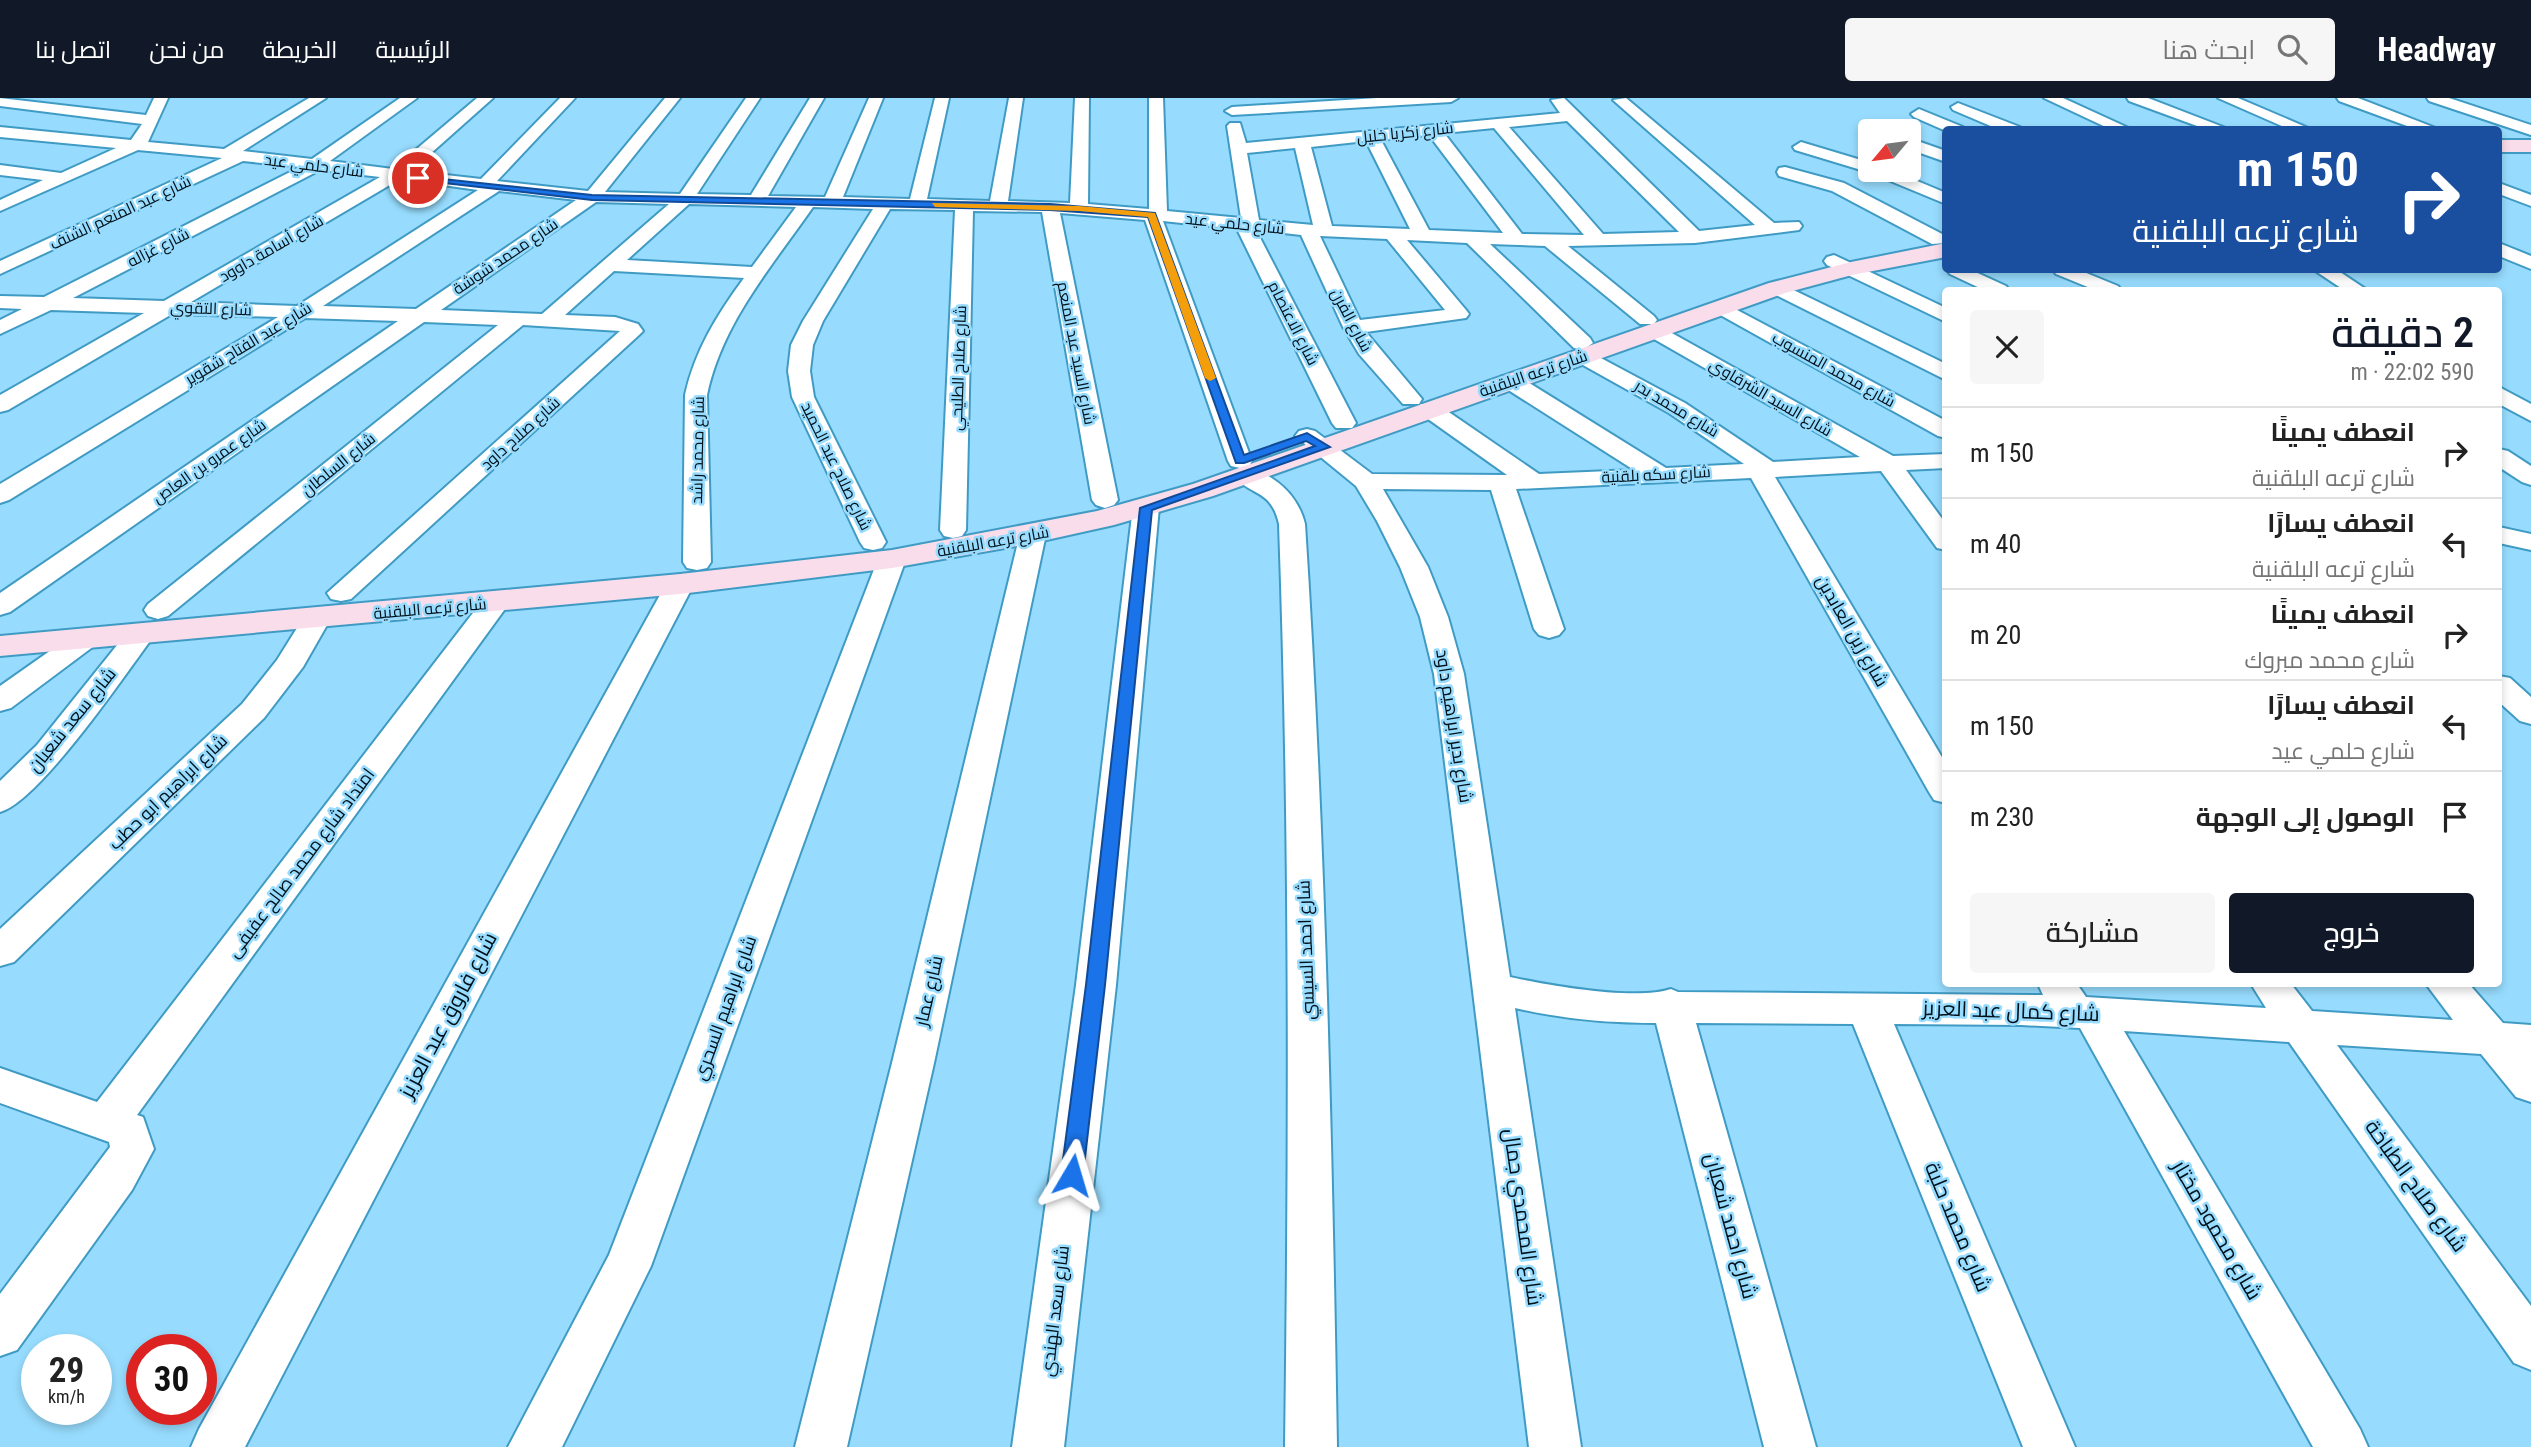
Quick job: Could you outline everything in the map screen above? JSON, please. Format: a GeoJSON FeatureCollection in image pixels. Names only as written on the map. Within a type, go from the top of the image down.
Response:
{"type":"FeatureCollection","features":[{"type":"Feature","properties":{"kind":"street"},"geometry":{"type":"LineString","coordinates":[[45,108],[78,98]]}},
{"type":"Feature","properties":{"kind":"street"},"geometry":{"type":"LineString","coordinates":[[0,206],[134,146],[143,138],[161,98]]}},
{"type":"Feature","properties":{"kind":"street","name":"شارع عبد المنعم الشنف"},"geometry":{"type":"LineString","coordinates":[[0,268],[233,155],[319,98]]}},
{"type":"Feature","properties":{"kind":"street"},"geometry":{"type":"LineString","coordinates":[[315,165],[410,98]]}},
{"type":"Feature","properties":{"kind":"street","name":"شارع أسامة داوود"},"geometry":{"type":"LineString","coordinates":[[0,405],[396,175],[486,98]]}},
{"type":"Feature","properties":{"kind":"street","name":"شارع عبد الفتاح شقوير"},"geometry":{"type":"LineString","coordinates":[[0,495],[301,312],[488,187],[568,98]]}},
{"type":"Feature","properties":{"kind":"street","name":"شارع محمد شوشة"},"geometry":{"type":"LineString","coordinates":[[419,316],[592,197],[673,98]]}},
{"type":"Feature","properties":{"kind":"street"},"geometry":{"type":"LineString","coordinates":[[547,320],[684,200],[753,98]]}},
{"type":"Feature","properties":{"kind":"street"},"geometry":{"type":"LineString","coordinates":[[756,201],[817,98]]}},
{"type":"Feature","properties":{"kind":"street"},"geometry":{"type":"LineString","coordinates":[[832,202],[876,98]]}},
{"type":"Feature","properties":{"kind":"street"},"geometry":{"type":"LineString","coordinates":[[917,204],[942,98]]}},
{"type":"Feature","properties":{"kind":"street"},"geometry":{"type":"LineString","coordinates":[[998,206],[1016,98]]}},
{"type":"Feature","properties":{"kind":"street"},"geometry":{"type":"LineString","coordinates":[[1079,208],[1082,98]]}},
{"type":"Feature","properties":{"kind":"street"},"geometry":{"type":"LineString","coordinates":[[1156,98],[1155,215],[1244,468]]}},
{"type":"Feature","properties":{"kind":"street"},"geometry":{"type":"LineString","coordinates":[[1230,105],[1316,118],[1391,100],[1450,98],[1490,124],[1598,240]]}},
{"type":"Feature","properties":{"kind":"street"},"geometry":{"type":"LineString","coordinates":[[2051,98],[2117,126]]}},
{"type":"Feature","properties":{"kind":"street"},"geometry":{"type":"LineString","coordinates":[[2134,98],[2213,126]]}},
{"type":"Feature","properties":{"kind":"street"},"geometry":{"type":"LineString","coordinates":[[2225,98],[2296,126]]}},
{"type":"Feature","properties":{"kind":"street"},"geometry":{"type":"LineString","coordinates":[[2344,98],[2423,126]]}},
{"type":"Feature","properties":{"kind":"street"},"geometry":{"type":"LineString","coordinates":[[2434,98],[2531,130]]}},
{"type":"Feature","properties":{"kind":"street"},"geometry":{"type":"LineString","coordinates":[[1619,100],[1771,229]]}},
{"type":"Feature","properties":{"kind":"street"},"geometry":{"type":"LineString","coordinates":[[0,102],[149,120]]}},
{"type":"Feature","properties":{"kind":"street"},"geometry":{"type":"LineString","coordinates":[[1372,103],[1395,133]]}},
{"type":"Feature","properties":{"kind":"street","name":"شارع زكريا خليل"},"geometry":{"type":"LineString","coordinates":[[1238,149],[1302,143],[1316,118],[1371,136],[1490,124],[1563,106],[1584,104]]}},
{"type":"Feature","properties":{"kind":"street","name":"شارع الاعتصام"},"geometry":{"type":"LineString","coordinates":[[1230,105],[1247,224],[1344,423]]}},
{"type":"Feature","properties":{"kind":"street"},"geometry":{"type":"LineString","coordinates":[[1563,106],[1695,237]]}},
{"type":"Feature","properties":{"kind":"street"},"geometry":{"type":"LineString","coordinates":[[1958,107],[2005,126]]}},
{"type":"Feature","properties":{"kind":"street"},"geometry":{"type":"LineString","coordinates":[[1919,114],[1948,126]]}},
{"type":"Feature","properties":{"kind":"street"},"geometry":{"type":"LineString","coordinates":[[1433,129],[1517,240]]}},
{"type":"Feature","properties":{"kind":"street","name":"شارع حلمي عيد"},"geometry":{"type":"LineString","coordinates":[[0,132],[233,155],[488,187],[592,197],[1079,208],[1316,231],[1550,241],[1695,237],[1793,226]]}},
{"type":"Feature","properties":{"kind":"street"},"geometry":{"type":"LineString","coordinates":[[1371,136],[1423,236]]}},
{"type":"Feature","properties":{"kind":"street","name":"شارع الفرن"},"geometry":{"type":"LineString","coordinates":[[1302,143],[1316,231],[1353,327],[1386,374],[1420,404],[1533,481]]}},
{"type":"Feature","properties":{"kind":"street"},"geometry":{"type":"LineString","coordinates":[[2502,146],[2531,146]]}},
{"type":"Feature","properties":{"kind":"street"},"geometry":{"type":"LineString","coordinates":[[1801,148],[1858,164]]}},
{"type":"Feature","properties":{"kind":"street"},"geometry":{"type":"LineString","coordinates":[[1922,148],[1942,155]]}},
{"type":"Feature","properties":{"kind":"street"},"geometry":{"type":"LineString","coordinates":[[2502,154],[2531,154]]}},
{"type":"Feature","properties":{"kind":"street","name":"شارع غزاله"},"geometry":{"type":"LineString","coordinates":[[0,328],[315,165]]}},
{"type":"Feature","properties":{"kind":"street"},"geometry":{"type":"LineString","coordinates":[[0,170],[66,178]]}},
{"type":"Feature","properties":{"kind":"street"},"geometry":{"type":"LineString","coordinates":[[1785,172],[1852,194],[1941,249]]}},
{"type":"Feature","properties":{"kind":"street"},"geometry":{"type":"LineString","coordinates":[[1818,181],[1858,174]]}},
{"type":"Feature","properties":{"kind":"street"},"geometry":{"type":"LineString","coordinates":[[1906,182],[1942,197]]}},
{"type":"Feature","properties":{"kind":"street"},"geometry":{"type":"LineString","coordinates":[[2502,189],[2531,201]]}},
{"type":"Feature","properties":{"kind":"street","name":"شارع محمد راشد"},"geometry":{"type":"LineString","coordinates":[[688,573],[696,395],[712,342],[725,318],[808,202]]}},
{"type":"Feature","properties":{"kind":"street","name":"شارع صلاح عبد الحميد"},"geometry":{"type":"LineString","coordinates":[[883,550],[803,397],[799,371],[802,345],[813,321],[885,204]]}},
{"type":"Feature","properties":{"kind":"street","name":"شارع صلاح الطليحي"},"geometry":{"type":"LineString","coordinates":[[953,530],[964,205]]}},
{"type":"Feature","properties":{"kind":"street","name":"شارع السيد عبد المنعم"},"geometry":{"type":"LineString","coordinates":[[1050,207],[1105,500]]}},
{"type":"Feature","properties":{"kind":"street"},"geometry":{"type":"LineString","coordinates":[[1353,327],[1459,314],[1393,235]]}},
{"type":"Feature","properties":{"kind":"street","name":"شارع محمد بدر"},"geometry":{"type":"LineString","coordinates":[[1474,239],[1582,349],[1719,433],[1763,469]]}},
{"type":"Feature","properties":{"kind":"street","name":"شارع السيد الشرقاوي"},"geometry":{"type":"LineString","coordinates":[[1550,241],[1651,325],[1888,463]]}},
{"type":"Feature","properties":{"kind":"street","name":"شارع ترعه البلقنية"},"geometry":{"type":"LineString","coordinates":[[0,623],[317,618],[496,602],[688,573],[1032,534],[1146,508],[1244,468],[1651,325],[1758,282],[1941,249]]}},
{"type":"Feature","properties":{"kind":"street"},"geometry":{"type":"LineString","coordinates":[[2502,249],[2531,249]]}},
{"type":"Feature","properties":{"kind":"street"},"geometry":{"type":"LineString","coordinates":[[2502,250],[2531,263]]}},
{"type":"Feature","properties":{"kind":"street"},"geometry":{"type":"LineString","coordinates":[[609,265],[757,273]]}},
{"type":"Feature","properties":{"kind":"street"},"geometry":{"type":"LineString","coordinates":[[1843,265],[1942,314]]}},
{"type":"Feature","properties":{"kind":"street","name":"شارع ترعه البلقنية"},"geometry":{"type":"LineString","coordinates":[[1651,325],[1722,307],[1843,265]]}},
{"type":"Feature","properties":{"kind":"street"},"geometry":{"type":"LineString","coordinates":[[1963,273],[1993,287]]}},
{"type":"Feature","properties":{"kind":"street"},"geometry":{"type":"LineString","coordinates":[[2070,273],[2104,287]]}},
{"type":"Feature","properties":{"kind":"street"},"geometry":{"type":"LineString","coordinates":[[2329,273],[2352,287]]}},
{"type":"Feature","properties":{"kind":"street"},"geometry":{"type":"LineString","coordinates":[[1777,288],[1942,371]]}},
{"type":"Feature","properties":{"kind":"street","name":"شارع التقوي"},"geometry":{"type":"LineString","coordinates":[[0,302],[547,320]]}},
{"type":"Feature","properties":{"kind":"street","name":"شارع محمد المنسوب"},"geometry":{"type":"LineString","coordinates":[[1722,307],[1942,429]]}},
{"type":"Feature","properties":{"kind":"street","name":"شارع عمرو بن العاص"},"geometry":{"type":"LineString","coordinates":[[0,606],[419,316]]}},
{"type":"Feature","properties":{"kind":"street","name":"شارع السلطان"},"geometry":{"type":"LineString","coordinates":[[149,622],[518,319]]}},
{"type":"Feature","properties":{"kind":"street","name":"شارع صلاح داود"},"geometry":{"type":"LineString","coordinates":[[341,593],[632,331],[624,324],[547,320]]}},
{"type":"Feature","properties":{"kind":"street","name":"شارع ترعه البلقنية"},"geometry":{"type":"LineString","coordinates":[[1316,442],[1344,423],[1510,381],[1582,349]]}},
{"type":"Feature","properties":{"kind":"street"},"geometry":{"type":"LineString","coordinates":[[1510,381],[1658,474]]}},
{"type":"Feature","properties":{"kind":"street"},"geometry":{"type":"LineString","coordinates":[[2502,396],[2531,414]]}},
{"type":"Feature","properties":{"kind":"street"},"geometry":{"type":"LineString","coordinates":[[1316,442],[1366,481]]}},
{"type":"Feature","properties":{"kind":"street"},"geometry":{"type":"LineString","coordinates":[[2502,458],[2531,477]]}},
{"type":"Feature","properties":{"kind":"street","name":"شارع سكه بلقنية"},"geometry":{"type":"LineString","coordinates":[[1366,481],[1533,481],[1942,461]]}},
{"type":"Feature","properties":{"kind":"street"},"geometry":{"type":"LineString","coordinates":[[1888,463],[1942,537]]}},
{"type":"Feature","properties":{"kind":"street","name":"شارع ترعه البلقنية"},"geometry":{"type":"LineString","coordinates":[[883,550],[953,530],[1105,500],[1244,468]]}},
{"type":"Feature","properties":{"kind":"street","name":"شارع احمد السيسي"},"geometry":{"type":"LineString","coordinates":[[1244,468],[1281,496],[1290,510],[1292,524],[1298,633],[1311,1105],[1311,1447]]}},
{"type":"Feature","properties":{"kind":"street","name":"شارع زين العابدين"},"geometry":{"type":"LineString","coordinates":[[1763,469],[1942,785]]}},
{"type":"Feature","properties":{"kind":"street","name":"شارع بدير ابراهيم داود"},"geometry":{"type":"LineString","coordinates":[[1366,481],[1414,567],[1434,617],[1449,674],[1492,988]]}},
{"type":"Feature","properties":{"kind":"street"},"geometry":{"type":"LineString","coordinates":[[1501,481],[1549,629]]}},
{"type":"Feature","properties":{"kind":"street","name":"شارع سعد الهندي"},"geometry":{"type":"LineString","coordinates":[[1038,1447],[1096,985],[1146,508]]}},
{"type":"Feature","properties":{"kind":"street","name":"شارع عمار"},"geometry":{"type":"LineString","coordinates":[[821,1447],[913,1063],[1032,534]]}},
{"type":"Feature","properties":{"kind":"street"},"geometry":{"type":"LineString","coordinates":[[2502,536],[2531,542]]}},
{"type":"Feature","properties":{"kind":"street","name":"شارع ابراهيم السحري"},"geometry":{"type":"LineString","coordinates":[[534,1447],[628,1266],[640,1236],[883,550]]}},
{"type":"Feature","properties":{"kind":"street","name":"شارع ترعه البلقنية"},"geometry":{"type":"LineString","coordinates":[[0,646],[84,640],[149,622],[341,593],[688,573]]}},
{"type":"Feature","properties":{"kind":"street","name":"شارع فاروق عبد العزيز"},"geometry":{"type":"LineString","coordinates":[[217,1447],[688,573]]}},
{"type":"Feature","properties":{"kind":"street","name":"امتداد شارع محمد صالح عفيفى"},"geometry":{"type":"LineString","coordinates":[[106,1123],[496,602]]}},
{"type":"Feature","properties":{"kind":"street","name":"شارع ابراهيم ابو حطب"},"geometry":{"type":"LineString","coordinates":[[0,952],[253,711],[282,678],[303,647],[317,618]]}},
{"type":"Feature","properties":{"kind":"street","name":"شارع سعد شعبان"},"geometry":{"type":"LineString","coordinates":[[0,801],[49,752],[149,622]]}},
{"type":"Feature","properties":{"kind":"street"},"geometry":{"type":"LineString","coordinates":[[0,701],[84,640]]}},
{"type":"Feature","properties":{"kind":"street"},"geometry":{"type":"LineString","coordinates":[[2502,688],[2531,714]]}},
{"type":"Feature","properties":{"kind":"street","name":"شارع صلاح الطباخة"},"geometry":{"type":"LineString","coordinates":[[2272,987],[2531,1346]]}},
{"type":"Feature","properties":{"kind":"street"},"geometry":{"type":"LineString","coordinates":[[2448,987],[2531,1085]]}},
{"type":"Feature","properties":{"kind":"street","name":"شارع كمال عبد العزيز"},"geometry":{"type":"LineString","coordinates":[[1492,988],[1551,1000],[1612,1007],[1671,1005],[1867,1008],[2074,1003],[2302,1027],[2531,1041]]}},
{"type":"Feature","properties":{"kind":"street","name":"شارع المحمدي جمال"},"geometry":{"type":"LineString","coordinates":[[1492,988],[1555,1447]]}},
{"type":"Feature","properties":{"kind":"street","name":"شارع محمود مختار"},"geometry":{"type":"LineString","coordinates":[[2074,1003],[2342,1447]]}},
{"type":"Feature","properties":{"kind":"street","name":"شارع احمد شعبان"},"geometry":{"type":"LineString","coordinates":[[1671,1005],[1790,1447]]}},
{"type":"Feature","properties":{"kind":"street","name":"شارع محمد حلبة"},"geometry":{"type":"LineString","coordinates":[[1867,1008],[2049,1447]]}},
{"type":"Feature","properties":{"kind":"street"},"geometry":{"type":"LineString","coordinates":[[0,1333],[126,1161],[132,1149],[128,1130],[4,1092]]}},
{"type":"Feature","properties":{"kind":"slow traffic"},"geometry":{"type":"LineString","coordinates":[[935,205],[1079,208],[1152,215],[1210,378]]}},
{"type":"Feature","properties":{"kind":"route"},"geometry":{"type":"LineString","coordinates":[[418,178],[592,197],[1050,207],[1152,215],[1240,461],[1307,436],[1324,447],[1146,508],[1096,985],[1072,1175]]}}]}
